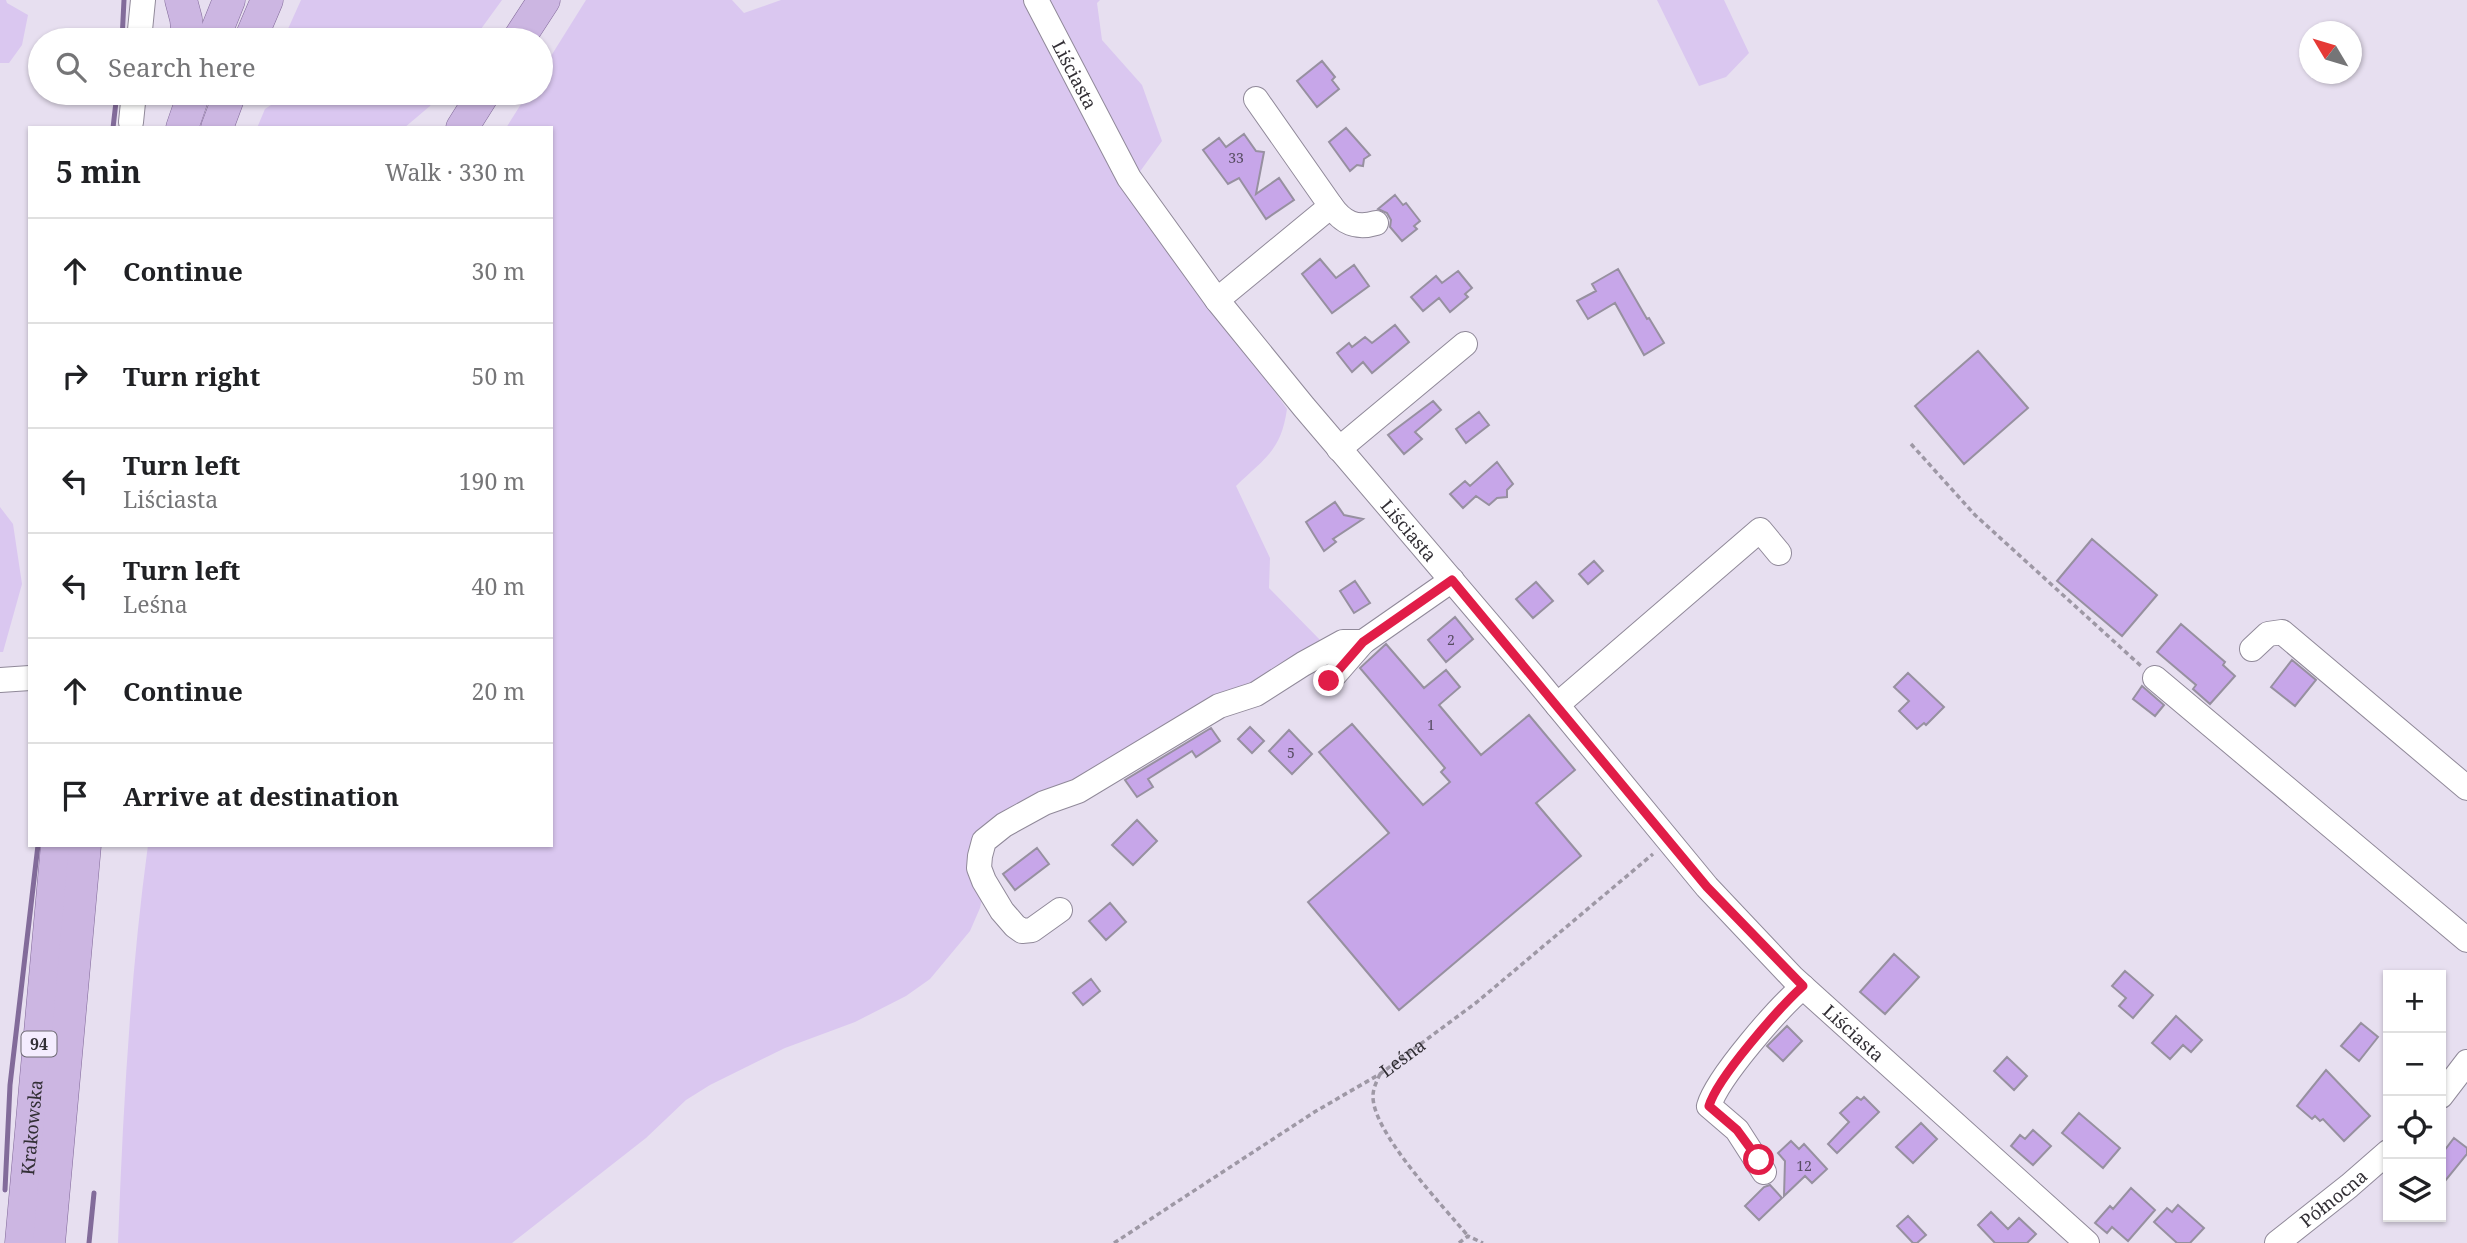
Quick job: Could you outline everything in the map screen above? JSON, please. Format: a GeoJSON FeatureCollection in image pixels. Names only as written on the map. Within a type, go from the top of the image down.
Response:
{"type":"FeatureCollection","features":[{"type":"Feature","properties":{"kind":"main road"},"geometry":{"type":"LineString","coordinates":[[181,0],[187,28]]}},
{"type":"Feature","properties":{"kind":"main road"},"geometry":{"type":"LineString","coordinates":[[218,28],[229,0]]}},
{"type":"Feature","properties":{"kind":"main road"},"geometry":{"type":"LineString","coordinates":[[255,28],[267,0]]}},
{"type":"Feature","properties":{"kind":"main road"},"geometry":{"type":"LineString","coordinates":[[526,28],[544,0]]}},
{"type":"Feature","properties":{"kind":"main road"},"geometry":{"type":"LineString","coordinates":[[181,126],[182,105]]}},
{"type":"Feature","properties":{"kind":"main road"},"geometry":{"type":"LineString","coordinates":[[182,126],[190,105]]}},
{"type":"Feature","properties":{"kind":"main road"},"geometry":{"type":"LineString","coordinates":[[463,126],[476,105]]}},
{"type":"Feature","properties":{"kind":"main road","name":"Krakowska"},"geometry":{"type":"LineString","coordinates":[[21,1243],[57,847]]}},
{"type":"Feature","properties":{"kind":"main road","name":"Krakowska"},"geometry":{"type":"LineString","coordinates":[[49,1243],[85,847]]}},
{"type":"Feature","properties":{"kind":"street"},"geometry":{"type":"LineString","coordinates":[[140,28],[143,0]]}},
{"type":"Feature","properties":{"kind":"street","name":"Liściasta"},"geometry":{"type":"LineString","coordinates":[[1036,0],[1129,178],[1217,300],[1707,887],[1803,986],[2087,1243]]}},
{"type":"Feature","properties":{"kind":"street"},"geometry":{"type":"LineString","coordinates":[[1256,99],[1340,219],[1361,227],[1376,223]]}},
{"type":"Feature","properties":{"kind":"street"},"geometry":{"type":"LineString","coordinates":[[131,122],[133,105]]}},
{"type":"Feature","properties":{"kind":"street"},"geometry":{"type":"LineString","coordinates":[[1217,300],[1331,206]]}},
{"type":"Feature","properties":{"kind":"street"},"geometry":{"type":"LineString","coordinates":[[1339,449],[1465,344]]}},
{"type":"Feature","properties":{"kind":"street"},"geometry":{"type":"LineString","coordinates":[[1557,705],[1760,530],[1779,553]]}},
{"type":"Feature","properties":{"kind":"street"},"geometry":{"type":"LineString","coordinates":[[1329,681],[1363,642],[1452,580]]}},
{"type":"Feature","properties":{"kind":"street"},"geometry":{"type":"LineString","coordinates":[[2252,649],[2268,634],[2282,632],[2467,788]]}},
{"type":"Feature","properties":{"kind":"street"},"geometry":{"type":"LineString","coordinates":[[1060,910],[1032,930],[1022,931],[1015,926],[1002,911],[979,868],[984,841],[1004,825],[1044,803],[1078,791],[1219,706],[1256,694],[1343,642],[1363,642]]}},
{"type":"Feature","properties":{"kind":"street"},"geometry":{"type":"LineString","coordinates":[[0,680],[28,678]]}},
{"type":"Feature","properties":{"kind":"street"},"geometry":{"type":"LineString","coordinates":[[2155,678],[2467,940]]}},
{"type":"Feature","properties":{"kind":"street"},"geometry":{"type":"LineString","coordinates":[[1764,1172],[1737,1130],[1709,1106],[1712,1094],[1741,1056],[1803,986]]}},
{"type":"Feature","properties":{"kind":"street"},"geometry":{"type":"LineString","coordinates":[[2446,1089],[2467,1062]]}},
{"type":"Feature","properties":{"kind":"street","name":"Północna"},"geometry":{"type":"LineString","coordinates":[[2277,1243],[2383,1156]]}},
{"type":"Feature","properties":{"kind":"path"},"geometry":{"type":"LineString","coordinates":[[1911,444],[1975,516],[2155,678]]}},
{"type":"Feature","properties":{"kind":"path","name":"Leśna"},"geometry":{"type":"LineString","coordinates":[[1114,1243],[1316,1111],[1380,1074],[1477,1002],[1669,840]]}},
{"type":"Feature","properties":{"kind":"path"},"geometry":{"type":"LineString","coordinates":[[1380,1074],[1373,1096],[1378,1117],[1398,1152],[1468,1236],[1483,1243]]}},
{"type":"Feature","properties":{"kind":"path"},"geometry":{"type":"LineString","coordinates":[[1459,1243],[1468,1236]]}},
{"type":"Feature","properties":{"kind":"shaded area"},"geometry":{"type":"Polygon","coordinates":[[[0,0],[6,0],[28,15],[22,45],[9,63],[0,63],[0,0]]]}},
{"type":"Feature","properties":{"kind":"shaded area"},"geometry":{"type":"Polygon","coordinates":[[[301,0],[502,0],[482,28],[288,28],[301,0]]]}},
{"type":"Feature","properties":{"kind":"shaded area"},"geometry":{"type":"Polygon","coordinates":[[[586,0],[732,0],[744,13],[781,0],[1100,0],[1097,3],[1102,40],[1142,85],[1162,141],[1131,184],[1287,409],[1276,444],[1236,486],[1270,558],[1269,588],[1324,644],[1074,786],[1000,819],[980,908],[970,931],[930,979],[906,996],[855,1022],[785,1048],[710,1085],[686,1100],[646,1138],[512,1243],[118,1243],[128,1044],[148,847],[553,847],[553,126],[507,126],[520,105],[553,105],[553,53],[586,0]]]}},
{"type":"Feature","properties":{"kind":"shaded area"},"geometry":{"type":"Polygon","coordinates":[[[1657,0],[1724,0],[1749,53],[1726,77],[1699,86],[1657,0]]]}},
{"type":"Feature","properties":{"kind":"shaded area"},"geometry":{"type":"Polygon","coordinates":[[[271,105],[431,105],[406,126],[258,126],[265,109],[271,105]]]}},
{"type":"Feature","properties":{"kind":"shaded area"},"geometry":{"type":"Polygon","coordinates":[[[0,507],[13,524],[22,584],[3,652],[0,652],[0,507]]]}},
{"type":"Feature","properties":{"kind":"building"},"geometry":{"type":"Polygon","coordinates":[[[1322,61],[1335,77],[1332,80],[1339,89],[1317,107],[1297,81],[1322,61]]]}},
{"type":"Feature","properties":{"kind":"building"},"geometry":{"type":"Polygon","coordinates":[[[1346,128],[1370,155],[1364,159],[1363,166],[1357,165],[1350,171],[1329,142],[1346,128]]]}},
{"type":"Feature","properties":{"kind":"building"},"geometry":{"type":"Polygon","coordinates":[[[1244,134],[1256,151],[1264,152],[1256,194],[1279,178],[1294,200],[1266,219],[1239,178],[1228,184],[1203,150],[1219,138],[1226,147],[1244,134]]]}},
{"type":"Feature","properties":{"kind":"building"},"geometry":{"type":"Polygon","coordinates":[[[1395,195],[1403,205],[1406,203],[1420,221],[1414,226],[1417,229],[1402,241],[1390,227],[1391,220],[1387,213],[1378,209],[1395,195]]]}},
{"type":"Feature","properties":{"kind":"building"},"geometry":{"type":"Polygon","coordinates":[[[1320,259],[1336,278],[1354,265],[1369,286],[1332,313],[1302,274],[1320,259]]]}},
{"type":"Feature","properties":{"kind":"building"},"geometry":{"type":"Polygon","coordinates":[[[1618,269],[1664,343],[1644,355],[1615,303],[1588,319],[1577,301],[1596,291],[1592,284],[1618,269]]]}},
{"type":"Feature","properties":{"kind":"building"},"geometry":{"type":"Polygon","coordinates":[[[1458,271],[1472,288],[1465,294],[1468,297],[1450,312],[1439,298],[1423,311],[1411,297],[1436,276],[1442,283],[1458,271]]]}},
{"type":"Feature","properties":{"kind":"building"},"geometry":{"type":"Polygon","coordinates":[[[1395,325],[1409,342],[1372,373],[1363,362],[1352,372],[1337,353],[1349,343],[1352,347],[1365,337],[1372,343],[1395,325]]]}},
{"type":"Feature","properties":{"kind":"building"},"geometry":{"type":"Polygon","coordinates":[[[1978,351],[2028,408],[1964,464],[1915,406],[1978,351]]]}},
{"type":"Feature","properties":{"kind":"building"},"geometry":{"type":"Polygon","coordinates":[[[1433,401],[1441,410],[1415,432],[1422,439],[1404,454],[1388,435],[1433,401]]]}},
{"type":"Feature","properties":{"kind":"building"},"geometry":{"type":"Polygon","coordinates":[[[1479,412],[1489,425],[1466,443],[1456,429],[1479,412]]]}},
{"type":"Feature","properties":{"kind":"building"},"geometry":{"type":"Polygon","coordinates":[[[1497,462],[1513,484],[1507,490],[1507,497],[1497,498],[1489,505],[1476,496],[1463,508],[1450,494],[1465,481],[1470,486],[1497,462]]]}},
{"type":"Feature","properties":{"kind":"building"},"geometry":{"type":"Polygon","coordinates":[[[1335,502],[1344,515],[1363,519],[1333,539],[1336,542],[1324,551],[1306,522],[1335,502]]]}},
{"type":"Feature","properties":{"kind":"building"},"geometry":{"type":"Polygon","coordinates":[[[2092,539],[2157,595],[2122,636],[2057,581],[2092,539]]]}},
{"type":"Feature","properties":{"kind":"building"},"geometry":{"type":"Polygon","coordinates":[[[1594,561],[1603,571],[1588,584],[1579,574],[1594,561]]]}},
{"type":"Feature","properties":{"kind":"building"},"geometry":{"type":"Polygon","coordinates":[[[1355,581],[1370,603],[1354,613],[1340,591],[1355,581]]]}},
{"type":"Feature","properties":{"kind":"building"},"geometry":{"type":"Polygon","coordinates":[[[1536,582],[1553,601],[1533,618],[1516,599],[1536,582]]]}},
{"type":"Feature","properties":{"kind":"building"},"geometry":{"type":"Polygon","coordinates":[[[1455,617],[1473,639],[1446,662],[1428,640],[1455,617]]]}},
{"type":"Feature","properties":{"kind":"building"},"geometry":{"type":"Polygon","coordinates":[[[2181,624],[2225,662],[2223,665],[2235,676],[2210,704],[2193,689],[2196,685],[2157,652],[2181,624]]]}},
{"type":"Feature","properties":{"kind":"building"},"geometry":{"type":"Polygon","coordinates":[[[1386,644],[1424,688],[1446,670],[1460,687],[1439,705],[1481,755],[1529,715],[1575,770],[1536,803],[1581,856],[1399,1010],[1308,902],[1389,833],[1319,752],[1352,724],[1423,805],[1450,782],[1441,772],[1445,768],[1360,668],[1386,644]]]}},
{"type":"Feature","properties":{"kind":"building"},"geometry":{"type":"Polygon","coordinates":[[[2292,660],[2316,680],[2295,706],[2271,687],[2292,660]]]}},
{"type":"Feature","properties":{"kind":"building"},"geometry":{"type":"Polygon","coordinates":[[[1908,673],[1944,707],[1926,725],[1924,723],[1917,729],[1899,711],[1909,701],[1894,687],[1908,673]]]}},
{"type":"Feature","properties":{"kind":"building"},"geometry":{"type":"Polygon","coordinates":[[[2142,686],[2164,705],[2155,716],[2133,699],[2142,686]]]}},
{"type":"Feature","properties":{"kind":"building"},"geometry":{"type":"Polygon","coordinates":[[[1250,727],[1264,741],[1252,753],[1238,739],[1250,727]]]}},
{"type":"Feature","properties":{"kind":"building"},"geometry":{"type":"Polygon","coordinates":[[[1211,728],[1220,741],[1196,757],[1192,751],[1148,779],[1153,787],[1137,797],[1125,780],[1211,728]]]}},
{"type":"Feature","properties":{"kind":"building"},"geometry":{"type":"Polygon","coordinates":[[[1289,730],[1312,754],[1292,774],[1269,751],[1289,730]]]}},
{"type":"Feature","properties":{"kind":"building"},"geometry":{"type":"Polygon","coordinates":[[[1137,820],[1157,841],[1133,865],[1112,845],[1137,820]]]}},
{"type":"Feature","properties":{"kind":"building"},"geometry":{"type":"Polygon","coordinates":[[[1037,848],[1049,864],[1015,890],[1003,874],[1037,848]]]}},
{"type":"Feature","properties":{"kind":"building"},"geometry":{"type":"Polygon","coordinates":[[[1110,903],[1126,922],[1106,940],[1089,921],[1110,903]]]}},
{"type":"Feature","properties":{"kind":"building"},"geometry":{"type":"Polygon","coordinates":[[[1894,954],[1919,977],[1885,1014],[1860,992],[1894,954]]]}},
{"type":"Feature","properties":{"kind":"building"},"geometry":{"type":"Polygon","coordinates":[[[2125,971],[2153,995],[2133,1018],[2119,1006],[2126,998],[2112,986],[2125,971]]]}},
{"type":"Feature","properties":{"kind":"building"},"geometry":{"type":"Polygon","coordinates":[[[1091,979],[1100,991],[1083,1005],[1073,993],[1091,979]]]}},
{"type":"Feature","properties":{"kind":"building"},"geometry":{"type":"Polygon","coordinates":[[[2176,1016],[2202,1040],[2191,1052],[2183,1045],[2170,1059],[2152,1043],[2176,1016]]]}},
{"type":"Feature","properties":{"kind":"building"},"geometry":{"type":"Polygon","coordinates":[[[2361,1023],[2378,1037],[2359,1061],[2341,1046],[2361,1023]]]}},
{"type":"Feature","properties":{"kind":"building"},"geometry":{"type":"Polygon","coordinates":[[[1787,1026],[1802,1041],[1783,1061],[1767,1046],[1787,1026]]]}},
{"type":"Feature","properties":{"kind":"building"},"geometry":{"type":"Polygon","coordinates":[[[2007,1057],[2027,1076],[2014,1090],[1994,1071],[2007,1057]]]}},
{"type":"Feature","properties":{"kind":"building"},"geometry":{"type":"Polygon","coordinates":[[[2326,1070],[2370,1116],[2344,1141],[2323,1119],[2320,1121],[2315,1116],[2312,1119],[2297,1106],[2326,1070]]]}},
{"type":"Feature","properties":{"kind":"building"},"geometry":{"type":"Polygon","coordinates":[[[1857,1097],[1861,1100],[1864,1097],[1879,1112],[1837,1153],[1828,1144],[1849,1122],[1840,1113],[1857,1097]]]}},
{"type":"Feature","properties":{"kind":"building"},"geometry":{"type":"Polygon","coordinates":[[[2079,1113],[2120,1148],[2103,1168],[2062,1133],[2079,1113]]]}},
{"type":"Feature","properties":{"kind":"building"},"geometry":{"type":"Polygon","coordinates":[[[1921,1123],[1937,1139],[1913,1163],[1896,1147],[1921,1123]]]}},
{"type":"Feature","properties":{"kind":"building"},"geometry":{"type":"Polygon","coordinates":[[[2033,1130],[2051,1146],[2033,1165],[2011,1146],[2020,1135],[2025,1139],[2033,1130]]]}},
{"type":"Feature","properties":{"kind":"building"},"geometry":{"type":"Polygon","coordinates":[[[2454,1138],[2467,1148],[2467,1154],[2446,1180],[2446,1159],[2446,1148],[2454,1138]]]}},
{"type":"Feature","properties":{"kind":"building"},"geometry":{"type":"Polygon","coordinates":[[[1791,1141],[1799,1149],[1804,1144],[1827,1169],[1812,1183],[1805,1176],[1784,1196],[1785,1161],[1778,1153],[1791,1141]]]}},
{"type":"Feature","properties":{"kind":"building"},"geometry":{"type":"Polygon","coordinates":[[[1770,1185],[1782,1198],[1759,1220],[1745,1206],[1764,1187],[1770,1185]]]}},
{"type":"Feature","properties":{"kind":"building"},"geometry":{"type":"Polygon","coordinates":[[[2131,1188],[2155,1210],[2128,1241],[2112,1227],[2107,1233],[2095,1223],[2110,1206],[2113,1209],[2131,1188]]]}},
{"type":"Feature","properties":{"kind":"building"},"geometry":{"type":"Polygon","coordinates":[[[2178,1205],[2204,1228],[2190,1243],[2177,1243],[2154,1222],[2167,1208],[2172,1212],[2178,1205]]]}},
{"type":"Feature","properties":{"kind":"building"},"geometry":{"type":"Polygon","coordinates":[[[1991,1212],[2008,1229],[2019,1218],[2036,1234],[2027,1243],[1995,1243],[1978,1225],[1991,1212]]]}},
{"type":"Feature","properties":{"kind":"building"},"geometry":{"type":"Polygon","coordinates":[[[1908,1216],[1926,1235],[1917,1243],[1913,1243],[1897,1226],[1908,1216]]]}},
{"type":"Feature","properties":{"kind":"waterway"},"geometry":{"type":"LineString","coordinates":[[123,28],[124,0]]}},
{"type":"Feature","properties":{"kind":"waterway"},"geometry":{"type":"LineString","coordinates":[[113,126],[116,105]]}},
{"type":"Feature","properties":{"kind":"waterway"},"geometry":{"type":"LineString","coordinates":[[5,1190],[10,1085],[38,847]]}},
{"type":"Feature","properties":{"kind":"waterway"},"geometry":{"type":"LineString","coordinates":[[89,1243],[94,1193]]}},
{"type":"Feature","properties":{"kind":"route"},"geometry":{"type":"LineString","coordinates":[[1329,681],[1363,642],[1452,580],[1707,887],[1803,986],[1741,1056],[1712,1094],[1709,1106],[1737,1130],[1759,1160]]}}]}
